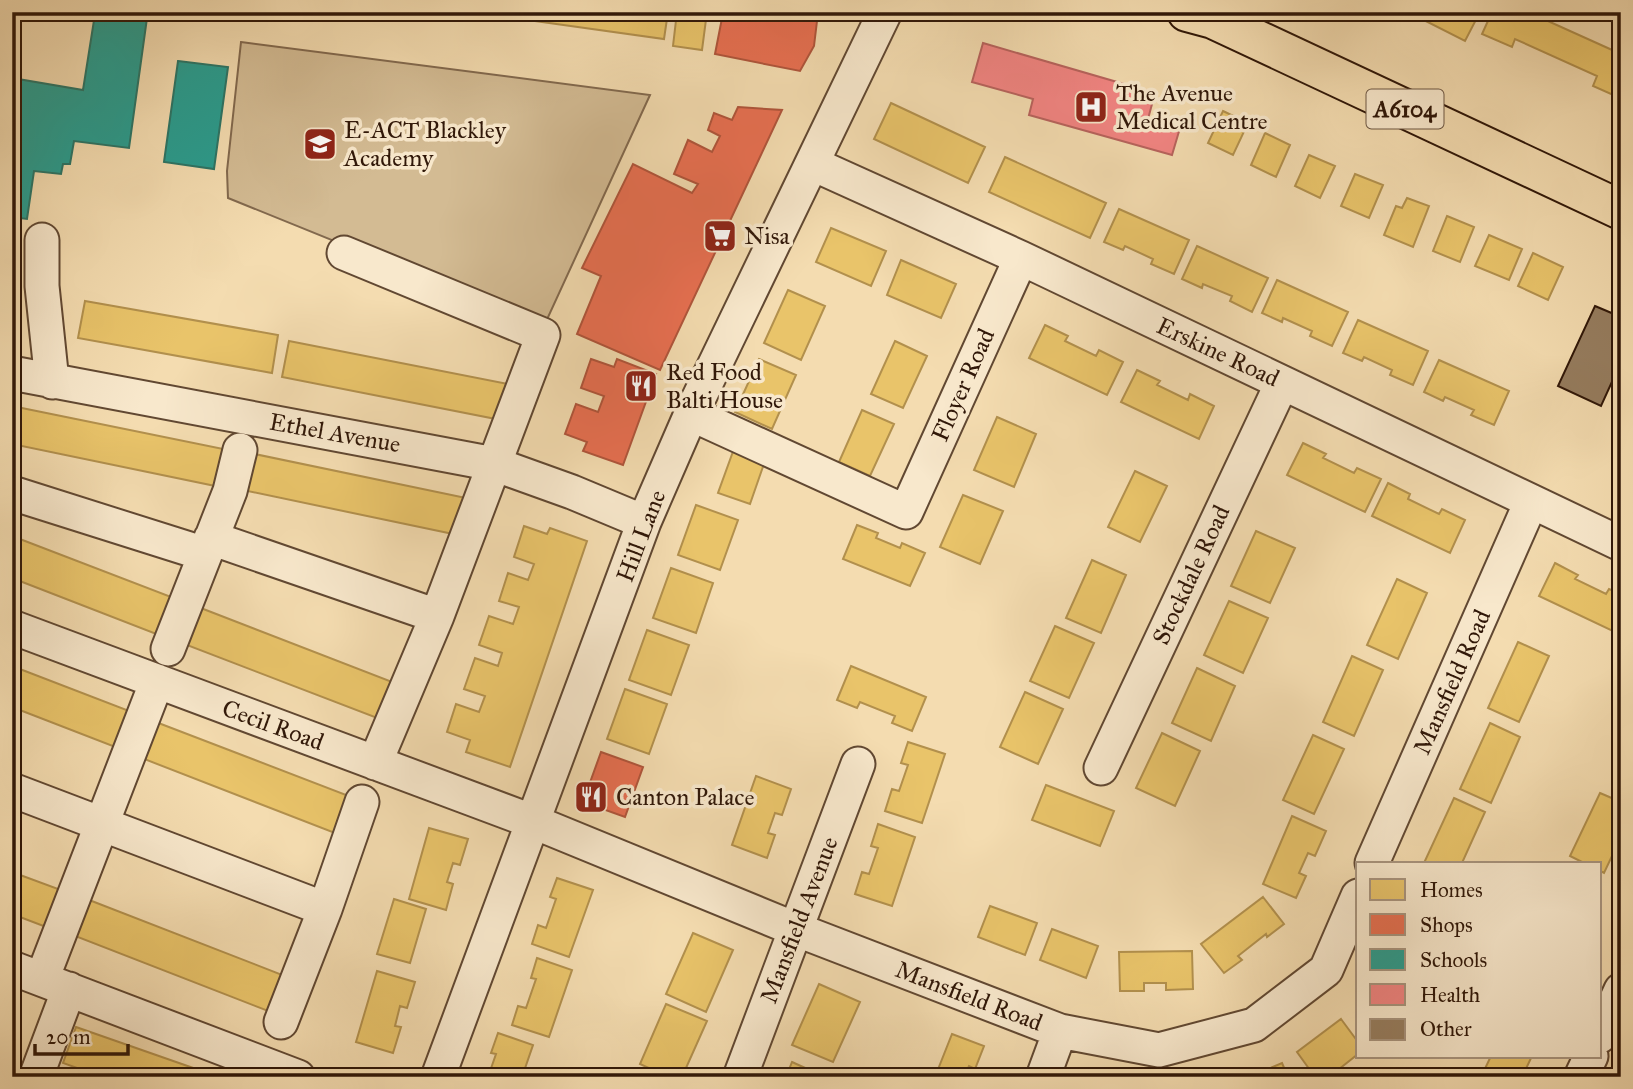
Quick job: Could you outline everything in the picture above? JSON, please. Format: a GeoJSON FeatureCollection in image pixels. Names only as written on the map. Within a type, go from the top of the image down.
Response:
{"type":"FeatureCollection","features":[{"type":"Feature","properties":{"kind":"main road","name":"A6104"},"geometry":{"type":"LineString","coordinates":[[1187,12],[1213,19],[1621,210]]}},
{"type":"Feature","properties":{"kind":"street","name":"Hill Lane"},"geometry":{"type":"LineString","coordinates":[[438,1077],[644,522],[691,414],[885,12]]}},
{"type":"Feature","properties":{"kind":"street","name":"Erskine Road"},"geometry":{"type":"LineString","coordinates":[[813,164],[1021,258],[1621,544]]}},
{"type":"Feature","properties":{"kind":"street"},"geometry":{"type":"LineString","coordinates":[[42,240],[41,286],[52,382]]}},
{"type":"Feature","properties":{"kind":"street"},"geometry":{"type":"LineString","coordinates":[[344,253],[543,335],[437,616],[375,763]]}},
{"type":"Feature","properties":{"kind":"street","name":"Floyer Road"},"geometry":{"type":"LineString","coordinates":[[691,414],[906,512],[1021,258]]}},
{"type":"Feature","properties":{"kind":"street","name":"Ethel Avenue"},"geometry":{"type":"LineString","coordinates":[[17,374],[494,464],[644,522]]}},
{"type":"Feature","properties":{"kind":"street","name":"Stockdale Road"},"geometry":{"type":"LineString","coordinates":[[1101,768],[1282,383]]}},
{"type":"Feature","properties":{"kind":"street"},"geometry":{"type":"LineString","coordinates":[[168,649],[230,491],[240,450]]}},
{"type":"Feature","properties":{"kind":"street"},"geometry":{"type":"LineString","coordinates":[[12,493],[208,546],[437,616]]}},
{"type":"Feature","properties":{"kind":"street","name":"Mansfield Road"},"geometry":{"type":"LineString","coordinates":[[1373,862],[1531,502]]}},
{"type":"Feature","properties":{"kind":"street","name":"Cecil Road"},"geometry":{"type":"LineString","coordinates":[[12,627],[534,822]]}},
{"type":"Feature","properties":{"kind":"street"},"geometry":{"type":"LineString","coordinates":[[36,1077],[41,979],[157,681]]}},
{"type":"Feature","properties":{"kind":"street","name":"Mansfield Avenue"},"geometry":{"type":"LineString","coordinates":[[740,1077],[858,764]]}},
{"type":"Feature","properties":{"kind":"street"},"geometry":{"type":"LineString","coordinates":[[12,790],[326,909]]}},
{"type":"Feature","properties":{"kind":"street"},"geometry":{"type":"LineString","coordinates":[[281,1022],[326,909],[362,802]]}},
{"type":"Feature","properties":{"kind":"street","name":"Mansfield Road"},"geometry":{"type":"LineString","coordinates":[[534,822],[795,929],[1060,1031],[1159,1050],[1254,1025],[1326,970],[1356,901]]}},
{"type":"Feature","properties":{"kind":"street"},"geometry":{"type":"LineString","coordinates":[[41,979],[298,1077]]}},
{"type":"Feature","properties":{"kind":"street"},"geometry":{"type":"LineString","coordinates":[[1602,1032],[1621,990]]}},
{"type":"Feature","properties":{"kind":"street"},"geometry":{"type":"LineString","coordinates":[[1043,1077],[1060,1031]]}},
{"type":"Feature","properties":{"kind":"street"},"geometry":{"type":"LineString","coordinates":[[1581,1077],[1590,1058]]}},
{"type":"Feature","properties":{"kind":"shaded area","name":"E-ACT Blackley Academy"},"geometry":{"type":"Polygon","coordinates":[[[241,42],[650,95],[544,326],[228,198],[227,171],[241,42]]]}},
{"type":"Feature","properties":{"kind":"building: Homes"},"geometry":{"type":"Polygon","coordinates":[[[471,12],[668,12],[664,39],[471,12]]]}},
{"type":"Feature","properties":{"kind":"building: Homes"},"geometry":{"type":"Polygon","coordinates":[[[677,12],[707,12],[702,50],[673,46],[677,12]]]}},
{"type":"Feature","properties":{"kind":"building: Homes"},"geometry":{"type":"Polygon","coordinates":[[[1408,12],[1480,12],[1465,41],[1408,12]]]}},
{"type":"Feature","properties":{"kind":"building: Homes"},"geometry":{"type":"Polygon","coordinates":[[[1492,12],[1528,12],[1621,54],[1620,98],[1593,86],[1597,76],[1515,39],[1512,47],[1482,34],[1492,12]]]}},
{"type":"Feature","properties":{"kind":"building: Homes"},"geometry":{"type":"Polygon","coordinates":[[[891,103],[985,147],[968,183],[874,139],[891,103]]]}},
{"type":"Feature","properties":{"kind":"building: Homes"},"geometry":{"type":"Polygon","coordinates":[[[1223,111],[1248,123],[1233,155],[1208,143],[1223,111]]]}},
{"type":"Feature","properties":{"kind":"building: Homes"},"geometry":{"type":"Polygon","coordinates":[[[1265,133],[1290,145],[1276,177],[1251,165],[1265,133]]]}},
{"type":"Feature","properties":{"kind":"building: Homes"},"geometry":{"type":"Polygon","coordinates":[[[1309,155],[1335,166],[1320,198],[1295,186],[1309,155]]]}},
{"type":"Feature","properties":{"kind":"building: Homes"},"geometry":{"type":"Polygon","coordinates":[[[1005,157],[1106,203],[1090,238],[989,192],[1005,157]]]}},
{"type":"Feature","properties":{"kind":"building: Homes"},"geometry":{"type":"Polygon","coordinates":[[[1355,174],[1383,185],[1369,218],[1341,206],[1355,174]]]}},
{"type":"Feature","properties":{"kind":"building: Homes"},"geometry":{"type":"Polygon","coordinates":[[[1407,198],[1429,206],[1413,247],[1384,235],[1396,206],[1402,208],[1407,198]]]}},
{"type":"Feature","properties":{"kind":"building: Homes"},"geometry":{"type":"Polygon","coordinates":[[[1119,209],[1189,240],[1174,274],[1151,264],[1153,259],[1125,246],[1123,250],[1104,242],[1119,209]]]}},
{"type":"Feature","properties":{"kind":"building: Homes"},"geometry":{"type":"Polygon","coordinates":[[[1447,216],[1474,227],[1460,262],[1433,251],[1447,216]]]}},
{"type":"Feature","properties":{"kind":"building: Homes"},"geometry":{"type":"Polygon","coordinates":[[[831,228],[886,251],[871,286],[816,262],[831,228]]]}},
{"type":"Feature","properties":{"kind":"building: Homes"},"geometry":{"type":"Polygon","coordinates":[[[1489,235],[1522,249],[1509,280],[1475,266],[1489,235]]]}},
{"type":"Feature","properties":{"kind":"building: Homes"},"geometry":{"type":"Polygon","coordinates":[[[1197,246],[1268,278],[1252,312],[1230,301],[1232,296],[1182,279],[1197,246]]]}},
{"type":"Feature","properties":{"kind":"building: Homes"},"geometry":{"type":"Polygon","coordinates":[[[1533,253],[1563,267],[1548,300],[1518,286],[1533,253]]]}},
{"type":"Feature","properties":{"kind":"building: Homes"},"geometry":{"type":"Polygon","coordinates":[[[901,260],[956,284],[941,318],[887,295],[901,260]]]}},
{"type":"Feature","properties":{"kind":"building: Homes"},"geometry":{"type":"Polygon","coordinates":[[[1277,280],[1348,312],[1332,346],[1310,336],[1312,331],[1283,318],[1282,322],[1262,313],[1277,280]]]}},
{"type":"Feature","properties":{"kind":"building: Homes"},"geometry":{"type":"Polygon","coordinates":[[[788,290],[825,306],[801,360],[764,343],[788,290]]]}},
{"type":"Feature","properties":{"kind":"building: Homes"},"geometry":{"type":"Polygon","coordinates":[[[85,301],[278,335],[272,373],[78,338],[85,301]]]}},
{"type":"Feature","properties":{"kind":"building: Homes"},"geometry":{"type":"Polygon","coordinates":[[[1358,320],[1428,351],[1413,385],[1390,375],[1392,370],[1364,357],[1362,361],[1343,353],[1358,320]]]}},
{"type":"Feature","properties":{"kind":"building: Homes"},"geometry":{"type":"Polygon","coordinates":[[[1045,325],[1068,336],[1065,341],[1096,356],[1099,350],[1123,362],[1107,395],[1029,358],[1045,325]]]}},
{"type":"Feature","properties":{"kind":"building: Homes"},"geometry":{"type":"Polygon","coordinates":[[[289,341],[508,384],[501,420],[282,377],[289,341]]]}},
{"type":"Feature","properties":{"kind":"building: Homes"},"geometry":{"type":"Polygon","coordinates":[[[895,341],[927,356],[903,408],[871,394],[895,341]]]}},
{"type":"Feature","properties":{"kind":"building: Homes"},"geometry":{"type":"Polygon","coordinates":[[[759,359],[796,375],[772,429],[735,412],[759,359]]]}},
{"type":"Feature","properties":{"kind":"building: Homes"},"geometry":{"type":"Polygon","coordinates":[[[1439,360],[1509,391],[1494,425],[1471,415],[1474,410],[1445,397],[1443,401],[1424,392],[1439,360]]]}},
{"type":"Feature","properties":{"kind":"building: Homes"},"geometry":{"type":"Polygon","coordinates":[[[1137,370],[1160,381],[1157,385],[1188,400],[1190,394],[1214,406],[1199,439],[1121,402],[1137,370]]]}},
{"type":"Feature","properties":{"kind":"building: Homes"},"geometry":{"type":"Polygon","coordinates":[[[12,406],[233,451],[225,488],[12,444],[12,406]]]}},
{"type":"Feature","properties":{"kind":"building: Homes"},"geometry":{"type":"Polygon","coordinates":[[[862,410],[894,424],[870,476],[839,462],[862,410]]]}},
{"type":"Feature","properties":{"kind":"building: Homes"},"geometry":{"type":"Polygon","coordinates":[[[997,417],[1036,434],[1014,487],[974,470],[997,417]]]}},
{"type":"Feature","properties":{"kind":"building: Homes"},"geometry":{"type":"Polygon","coordinates":[[[1303,443],[1326,454],[1323,458],[1354,473],[1357,468],[1381,479],[1365,512],[1287,475],[1303,443]]]}},
{"type":"Feature","properties":{"kind":"building: Homes"},"geometry":{"type":"Polygon","coordinates":[[[735,446],[766,458],[750,504],[718,493],[735,446]]]}},
{"type":"Feature","properties":{"kind":"building: Homes"},"geometry":{"type":"Polygon","coordinates":[[[245,452],[466,498],[458,535],[238,489],[245,452]]]}},
{"type":"Feature","properties":{"kind":"building: Homes"},"geometry":{"type":"Polygon","coordinates":[[[1135,471],[1167,486],[1140,542],[1108,527],[1135,471]]]}},
{"type":"Feature","properties":{"kind":"building: Homes"},"geometry":{"type":"Polygon","coordinates":[[[1388,483],[1410,494],[1408,499],[1439,514],[1442,509],[1465,520],[1450,553],[1372,516],[1388,483]]]}},
{"type":"Feature","properties":{"kind":"building: Homes"},"geometry":{"type":"Polygon","coordinates":[[[963,495],[1003,511],[980,564],[940,547],[963,495]]]}},
{"type":"Feature","properties":{"kind":"building: Homes"},"geometry":{"type":"Polygon","coordinates":[[[696,505],[738,520],[720,570],[678,555],[696,505]]]}},
{"type":"Feature","properties":{"kind":"building: Homes"},"geometry":{"type":"Polygon","coordinates":[[[857,525],[878,533],[876,538],[900,548],[902,543],[925,553],[910,586],[843,559],[857,525]]]}},
{"type":"Feature","properties":{"kind":"building: Homes"},"geometry":{"type":"Polygon","coordinates":[[[524,526],[547,534],[550,528],[587,541],[510,767],[466,752],[470,740],[447,732],[456,704],[479,712],[485,696],[464,689],[475,658],[498,666],[502,653],[479,645],[489,616],[513,624],[519,607],[499,601],[508,573],[528,580],[534,564],[514,557],[524,526]]]}},
{"type":"Feature","properties":{"kind":"building: Homes"},"geometry":{"type":"Polygon","coordinates":[[[1256,531],[1295,548],[1270,603],[1231,586],[1256,531]]]}},
{"type":"Feature","properties":{"kind":"building: Homes"},"geometry":{"type":"Polygon","coordinates":[[[12,536],[179,600],[164,637],[12,578],[12,536]]]}},
{"type":"Feature","properties":{"kind":"building: Homes"},"geometry":{"type":"Polygon","coordinates":[[[1092,560],[1126,575],[1101,633],[1066,618],[1092,560]]]}},
{"type":"Feature","properties":{"kind":"building: Homes"},"geometry":{"type":"Polygon","coordinates":[[[1555,563],[1578,575],[1575,579],[1606,594],[1609,589],[1621,594],[1621,625],[1617,633],[1539,596],[1555,563]]]}},
{"type":"Feature","properties":{"kind":"building: Homes"},"geometry":{"type":"Polygon","coordinates":[[[671,568],[713,583],[696,633],[653,618],[671,568]]]}},
{"type":"Feature","properties":{"kind":"building: Homes"},"geometry":{"type":"Polygon","coordinates":[[[1397,579],[1427,593],[1398,659],[1367,645],[1397,579]]]}},
{"type":"Feature","properties":{"kind":"building: Homes"},"geometry":{"type":"Polygon","coordinates":[[[1229,601],[1268,618],[1243,673],[1204,655],[1229,601]]]}},
{"type":"Feature","properties":{"kind":"building: Homes"},"geometry":{"type":"Polygon","coordinates":[[[193,605],[400,685],[385,721],[179,642],[193,605]]]}},
{"type":"Feature","properties":{"kind":"building: Homes"},"geometry":{"type":"Polygon","coordinates":[[[1055,626],[1094,643],[1069,698],[1030,681],[1055,626]]]}},
{"type":"Feature","properties":{"kind":"building: Homes"},"geometry":{"type":"Polygon","coordinates":[[[647,630],[689,645],[671,695],[629,680],[647,630]]]}},
{"type":"Feature","properties":{"kind":"building: Homes"},"geometry":{"type":"Polygon","coordinates":[[[1518,642],[1549,656],[1519,722],[1488,708],[1518,642]]]}},
{"type":"Feature","properties":{"kind":"building: Homes"},"geometry":{"type":"Polygon","coordinates":[[[1352,656],[1383,670],[1354,736],[1323,722],[1352,656]]]}},
{"type":"Feature","properties":{"kind":"building: Homes"},"geometry":{"type":"Polygon","coordinates":[[[12,666],[137,714],[123,750],[12,707],[12,666]]]}},
{"type":"Feature","properties":{"kind":"building: Homes"},"geometry":{"type":"Polygon","coordinates":[[[851,666],[926,697],[912,731],[892,723],[895,716],[860,702],[857,708],[837,700],[851,666]]]}},
{"type":"Feature","properties":{"kind":"building: Homes"},"geometry":{"type":"Polygon","coordinates":[[[1197,668],[1235,686],[1211,741],[1172,723],[1197,668]]]}},
{"type":"Feature","properties":{"kind":"building: Homes"},"geometry":{"type":"Polygon","coordinates":[[[625,689],[667,704],[649,754],[607,739],[625,689]]]}},
{"type":"Feature","properties":{"kind":"building: Homes"},"geometry":{"type":"Polygon","coordinates":[[[1025,692],[1063,709],[1038,764],[1000,747],[1025,692]]]}},
{"type":"Feature","properties":{"kind":"building: Homes"},"geometry":{"type":"Polygon","coordinates":[[[148,719],[354,798],[340,835],[134,755],[148,719]]]}},
{"type":"Feature","properties":{"kind":"building: Homes"},"geometry":{"type":"Polygon","coordinates":[[[1490,723],[1520,737],[1491,803],[1460,789],[1490,723]]]}},
{"type":"Feature","properties":{"kind":"building: Homes"},"geometry":{"type":"Polygon","coordinates":[[[1162,733],[1200,751],[1175,806],[1136,788],[1162,733]]]}},
{"type":"Feature","properties":{"kind":"building: Homes"},"geometry":{"type":"Polygon","coordinates":[[[1313,735],[1344,749],[1314,814],[1283,800],[1313,735]]]}},
{"type":"Feature","properties":{"kind":"building: Homes"},"geometry":{"type":"Polygon","coordinates":[[[908,742],[945,754],[922,823],[885,811],[892,789],[899,791],[908,765],[901,763],[908,742]]]}},
{"type":"Feature","properties":{"kind":"building: Homes"},"geometry":{"type":"Polygon","coordinates":[[[756,776],[791,789],[782,815],[775,813],[768,833],[775,835],[767,858],[732,845],[756,776]]]}},
{"type":"Feature","properties":{"kind":"building: Homes"},"geometry":{"type":"Polygon","coordinates":[[[1046,785],[1114,811],[1100,846],[1032,820],[1046,785]]]}},
{"type":"Feature","properties":{"kind":"building: Homes"},"geometry":{"type":"Polygon","coordinates":[[[1600,793],[1621,802],[1621,837],[1604,873],[1602,862],[1582,862],[1570,856],[1600,793]]]}},
{"type":"Feature","properties":{"kind":"building: Homes"},"geometry":{"type":"Polygon","coordinates":[[[1454,798],[1485,812],[1462,862],[1424,862],[1454,798]]]}},
{"type":"Feature","properties":{"kind":"building: Homes"},"geometry":{"type":"Polygon","coordinates":[[[1292,816],[1326,831],[1315,856],[1308,853],[1299,873],[1306,876],[1296,898],[1263,884],[1292,816]]]}},
{"type":"Feature","properties":{"kind":"building: Homes"},"geometry":{"type":"Polygon","coordinates":[[[878,824],[915,837],[892,906],[855,894],[862,872],[869,874],[878,848],[871,846],[878,824]]]}},
{"type":"Feature","properties":{"kind":"building: Homes"},"geometry":{"type":"Polygon","coordinates":[[[429,828],[468,839],[460,865],[453,863],[447,882],[453,884],[446,910],[409,899],[429,828]]]}},
{"type":"Feature","properties":{"kind":"building: Homes"},"geometry":{"type":"Polygon","coordinates":[[[12,872],[69,893],[54,930],[12,914],[12,872]]]}},
{"type":"Feature","properties":{"kind":"building: Homes"},"geometry":{"type":"Polygon","coordinates":[[[557,878],[593,890],[569,957],[532,944],[538,925],[546,928],[556,899],[550,897],[557,878]]]}},
{"type":"Feature","properties":{"kind":"building: Homes"},"geometry":{"type":"Polygon","coordinates":[[[1263,897],[1284,924],[1238,956],[1242,960],[1224,973],[1201,944],[1263,897]]]}},
{"type":"Feature","properties":{"kind":"building: Homes"},"geometry":{"type":"Polygon","coordinates":[[[84,898],[290,978],[276,1014],[70,934],[84,898]]]}},
{"type":"Feature","properties":{"kind":"building: Homes"},"geometry":{"type":"Polygon","coordinates":[[[394,899],[426,909],[410,963],[377,954],[394,899]]]}},
{"type":"Feature","properties":{"kind":"building: Homes"},"geometry":{"type":"Polygon","coordinates":[[[990,906],[1037,923],[1025,955],[978,937],[990,906]]]}},
{"type":"Feature","properties":{"kind":"building: Homes"},"geometry":{"type":"Polygon","coordinates":[[[1052,929],[1098,946],[1086,978],[1040,960],[1052,929]]]}},
{"type":"Feature","properties":{"kind":"building: Homes"},"geometry":{"type":"Polygon","coordinates":[[[693,933],[733,950],[706,1012],[666,994],[693,933]]]}},
{"type":"Feature","properties":{"kind":"building: Homes"},"geometry":{"type":"Polygon","coordinates":[[[1192,951],[1193,989],[1166,990],[1166,983],[1144,983],[1144,991],[1120,991],[1119,952],[1192,951]]]}},
{"type":"Feature","properties":{"kind":"building: Homes"},"geometry":{"type":"Polygon","coordinates":[[[537,958],[572,970],[549,1037],[512,1025],[518,1006],[526,1008],[536,979],[531,978],[537,958]]]}},
{"type":"Feature","properties":{"kind":"building: Homes"},"geometry":{"type":"Polygon","coordinates":[[[377,971],[415,982],[407,1008],[400,1006],[395,1026],[401,1027],[393,1053],[356,1042],[377,971]]]}},
{"type":"Feature","properties":{"kind":"building: Homes"},"geometry":{"type":"Polygon","coordinates":[[[819,984],[860,1002],[833,1062],[792,1045],[819,984]]]}},
{"type":"Feature","properties":{"kind":"building: Homes"},"geometry":{"type":"Polygon","coordinates":[[[666,1004],[707,1021],[682,1077],[668,1077],[640,1064],[666,1004]]]}},
{"type":"Feature","properties":{"kind":"building: Homes"},"geometry":{"type":"Polygon","coordinates":[[[1341,1019],[1356,1039],[1356,1056],[1329,1077],[1315,1077],[1297,1052],[1341,1019]]]}},
{"type":"Feature","properties":{"kind":"building: Homes"},"geometry":{"type":"Polygon","coordinates":[[[76,1027],[219,1077],[102,1077],[63,1063],[76,1027]]]}},
{"type":"Feature","properties":{"kind":"building: Homes"},"geometry":{"type":"Polygon","coordinates":[[[498,1033],[533,1045],[522,1077],[488,1077],[496,1054],[491,1053],[498,1033]]]}},
{"type":"Feature","properties":{"kind":"building: Homes"},"geometry":{"type":"Polygon","coordinates":[[[952,1034],[984,1046],[975,1069],[969,1066],[964,1077],[935,1077],[952,1034]]]}},
{"type":"Feature","properties":{"kind":"building: Homes"},"geometry":{"type":"Polygon","coordinates":[[[1490,1058],[1531,1058],[1522,1077],[1481,1077],[1490,1058]]]}},
{"type":"Feature","properties":{"kind":"building: Homes"},"geometry":{"type":"Polygon","coordinates":[[[792,1062],[825,1077],[786,1077],[792,1062]]]}},
{"type":"Feature","properties":{"kind":"building: Homes"},"geometry":{"type":"Polygon","coordinates":[[[1282,1063],[1288,1077],[1249,1077],[1282,1063]]]}},
{"type":"Feature","properties":{"kind":"building: Shops"},"geometry":{"type":"Polygon","coordinates":[[[723,13],[817,21],[814,46],[800,71],[715,54],[723,13]]]}},
{"type":"Feature","properties":{"kind":"building: Shops"},"geometry":{"type":"Polygon","coordinates":[[[738,107],[782,110],[660,370],[577,334],[601,276],[582,268],[633,164],[692,193],[698,184],[674,174],[688,140],[712,152],[720,136],[708,130],[714,113],[732,120],[738,107]]]}},
{"type":"Feature","properties":{"kind":"building: Shops"},"geometry":{"type":"Polygon","coordinates":[[[591,359],[614,367],[617,359],[656,374],[623,465],[583,451],[587,442],[565,434],[576,404],[598,412],[604,396],[581,388],[591,359]]]}},
{"type":"Feature","properties":{"kind":"building: Shops"},"geometry":{"type":"Polygon","coordinates":[[[601,752],[643,767],[625,817],[583,802],[601,752]]]}},
{"type":"Feature","properties":{"kind":"building: Schools"},"geometry":{"type":"Polygon","coordinates":[[[81,12],[130,12],[130,16],[147,18],[129,148],[74,141],[70,164],[63,164],[61,174],[34,171],[27,219],[12,217],[12,78],[83,90],[95,14],[81,12]]]}},
{"type":"Feature","properties":{"kind":"building: Schools"},"geometry":{"type":"Polygon","coordinates":[[[178,61],[228,67],[214,169],[164,162],[178,61]]]}},
{"type":"Feature","properties":{"kind":"building: Health","name":"The Avenue Medical Centre"},"geometry":{"type":"Polygon","coordinates":[[[983,43],[1155,93],[1148,119],[1180,128],[1172,155],[1029,115],[1033,99],[972,82],[983,43]]]}},
{"type":"Feature","properties":{"kind":"building: Other"},"geometry":{"type":"Polygon","coordinates":[[[1595,306],[1621,317],[1621,362],[1601,406],[1558,386],[1595,306]]]}},
{"type":"Feature","properties":{"kind":"place","name":"The Avenue Medical Centre"},"geometry":{"type":"Point","coordinates":[1091,107]}},
{"type":"Feature","properties":{"kind":"place","name":"E-ACT Blackley Academy"},"geometry":{"type":"Point","coordinates":[320,144]}},
{"type":"Feature","properties":{"kind":"place","name":"Nisa"},"geometry":{"type":"Point","coordinates":[720,236]}},
{"type":"Feature","properties":{"kind":"place","name":"Red Food Balti House"},"geometry":{"type":"Point","coordinates":[641,386]}},
{"type":"Feature","properties":{"kind":"place","name":"Canton Palace"},"geometry":{"type":"Point","coordinates":[591,797]}}]}
